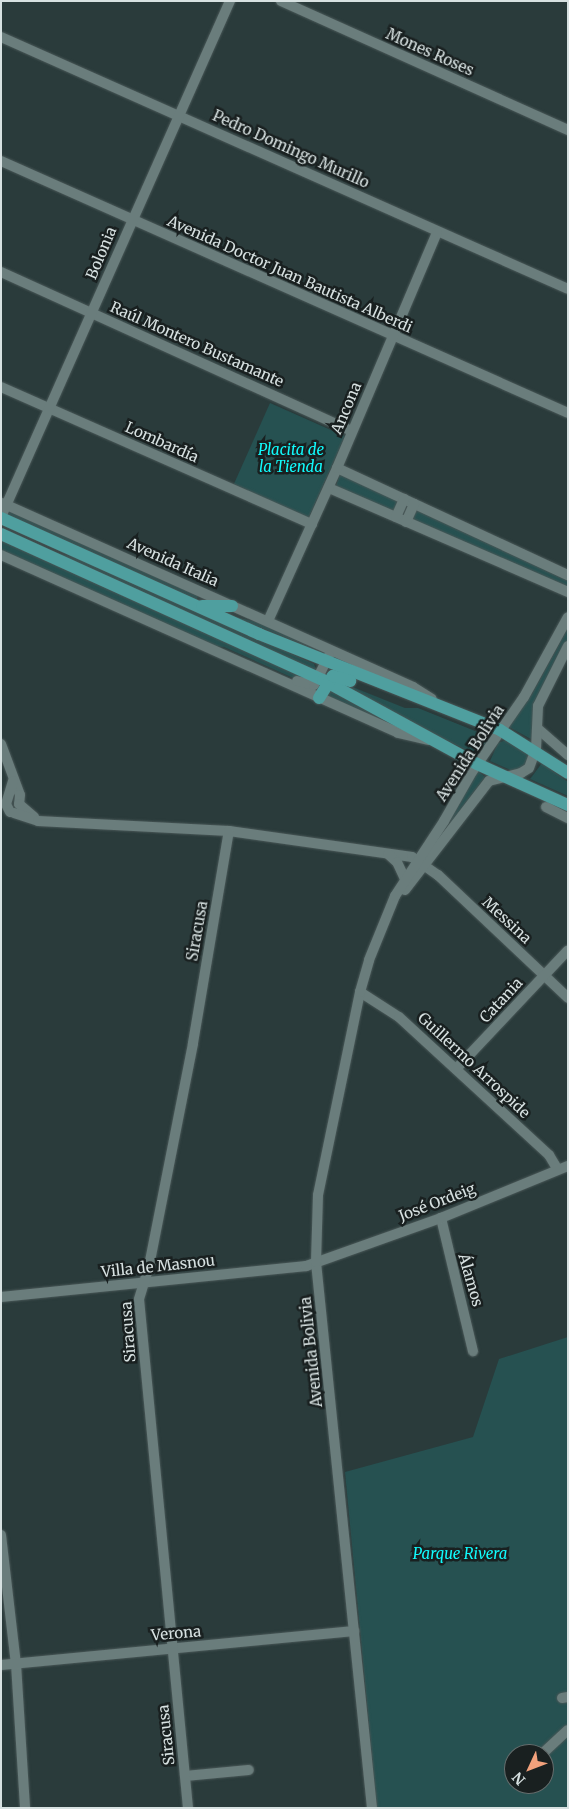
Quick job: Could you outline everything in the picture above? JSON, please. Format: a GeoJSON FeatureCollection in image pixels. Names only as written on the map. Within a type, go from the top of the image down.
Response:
{"type":"FeatureCollection","features":[{"type":"Feature","properties":{"kind":"main road","name":"Avenida Italia"},"geometry":{"type":"LineString","coordinates":[[1,518],[195,606],[325,662],[416,699],[500,730],[536,750],[568,772]]}},
{"type":"Feature","properties":{"kind":"main road"},"geometry":{"type":"LineString","coordinates":[[1,526],[56,548],[76,552]]}},
{"type":"Feature","properties":{"kind":"main road"},"geometry":{"type":"LineString","coordinates":[[1,534],[323,680],[477,764],[568,805]]}},
{"type":"Feature","properties":{"kind":"main road"},"geometry":{"type":"LineString","coordinates":[[195,606],[232,606]]}},
{"type":"Feature","properties":{"kind":"main road"},"geometry":{"type":"LineString","coordinates":[[323,680],[336,675],[396,700],[416,699]]}},
{"type":"Feature","properties":{"kind":"main road"},"geometry":{"type":"LineString","coordinates":[[319,698],[323,680]]}},
{"type":"Feature","properties":{"kind":"street","name":"Bolonia"},"geometry":{"type":"LineString","coordinates":[[1,518],[4,504],[49,408],[230,1]]}},
{"type":"Feature","properties":{"kind":"street","name":"Mones Roses"},"geometry":{"type":"LineString","coordinates":[[281,1],[568,130]]}},
{"type":"Feature","properties":{"kind":"street","name":"Pedro Domingo Murillo"},"geometry":{"type":"LineString","coordinates":[[1,37],[568,289]]}},
{"type":"Feature","properties":{"kind":"street","name":"Avenida Doctor Juan Bautista Alberdi"},"geometry":{"type":"LineString","coordinates":[[1,161],[393,337],[568,413]]}},
{"type":"Feature","properties":{"kind":"street","name":"Ancona"},"geometry":{"type":"LineString","coordinates":[[268,621],[338,468],[352,431],[438,232]]}},
{"type":"Feature","properties":{"kind":"street","name":"Raúl Montero Bustamante"},"geometry":{"type":"LineString","coordinates":[[1,272],[352,431]]}},
{"type":"Feature","properties":{"kind":"street","name":"Lombardía"},"geometry":{"type":"LineString","coordinates":[[1,386],[312,524]]}},
{"type":"Feature","properties":{"kind":"street"},"geometry":{"type":"LineString","coordinates":[[338,468],[568,575]]}},
{"type":"Feature","properties":{"kind":"street"},"geometry":{"type":"LineString","coordinates":[[329,488],[568,592]]}},
{"type":"Feature","properties":{"kind":"street"},"geometry":{"type":"LineString","coordinates":[[396,517],[404,499]]}},
{"type":"Feature","properties":{"kind":"street","name":"Avenida Italia"},"geometry":{"type":"LineString","coordinates":[[4,504],[413,687],[449,710]]}},
{"type":"Feature","properties":{"kind":"street"},"geometry":{"type":"LineString","coordinates":[[406,522],[414,504]]}},
{"type":"Feature","properties":{"kind":"street"},"geometry":{"type":"LineString","coordinates":[[1,555],[398,733],[436,742]]}},
{"type":"Feature","properties":{"kind":"street","name":"Avenida Bolivia"},"geometry":{"type":"LineString","coordinates":[[394,902],[420,862],[477,764],[524,697],[568,617]]}},
{"type":"Feature","properties":{"kind":"street","name":"Avenida Bolivia"},"geometry":{"type":"LineString","coordinates":[[372,1808],[316,1262],[318,1195],[360,992],[369,960],[394,902],[405,879],[483,787],[502,776],[526,770],[536,750],[538,706],[568,646]]}},
{"type":"Feature","properties":{"kind":"street"},"geometry":{"type":"LineString","coordinates":[[215,650],[245,658],[308,686],[323,680],[325,662],[331,650]]}},
{"type":"Feature","properties":{"kind":"street"},"geometry":{"type":"LineString","coordinates":[[537,728],[568,755]]}},
{"type":"Feature","properties":{"kind":"street"},"geometry":{"type":"LineString","coordinates":[[1,744],[13,781],[10,807],[38,821],[229,831],[388,854],[420,862]]}},
{"type":"Feature","properties":{"kind":"street"},"geometry":{"type":"LineString","coordinates":[[546,808],[568,818]]}},
{"type":"Feature","properties":{"kind":"street","name":"Siracusa"},"geometry":{"type":"LineString","coordinates":[[188,1808],[139,1299],[194,1043],[229,831]]}},
{"type":"Feature","properties":{"kind":"street"},"geometry":{"type":"LineString","coordinates":[[388,854],[397,862],[405,879]]}},
{"type":"Feature","properties":{"kind":"street","name":"Messina"},"geometry":{"type":"LineString","coordinates":[[420,862],[568,998]]}},
{"type":"Feature","properties":{"kind":"street","name":"Catania"},"geometry":{"type":"LineString","coordinates":[[456,1070],[568,950]]}},
{"type":"Feature","properties":{"kind":"street","name":"Guillermo Arrospide"},"geometry":{"type":"LineString","coordinates":[[360,992],[399,1017],[563,1168]]}},
{"type":"Feature","properties":{"kind":"street","name":"José Ordeig"},"geometry":{"type":"LineString","coordinates":[[316,1262],[441,1218],[563,1168]]}},
{"type":"Feature","properties":{"kind":"street","name":"Álamos"},"geometry":{"type":"LineString","coordinates":[[441,1218],[473,1351]]}},
{"type":"Feature","properties":{"kind":"street","name":"Villa de Masnou"},"geometry":{"type":"LineString","coordinates":[[1,1297],[295,1268],[316,1262]]}},
{"type":"Feature","properties":{"kind":"street"},"geometry":{"type":"LineString","coordinates":[[1,1535],[16,1664],[25,1808]]}},
{"type":"Feature","properties":{"kind":"street","name":"Verona"},"geometry":{"type":"LineString","coordinates":[[1,1665],[354,1631]]}},
{"type":"Feature","properties":{"kind":"street"},"geometry":{"type":"LineString","coordinates":[[553,1744],[568,1730]]}},
{"type":"Feature","properties":{"kind":"street"},"geometry":{"type":"LineString","coordinates":[[185,1776],[249,1770]]}},
{"type":"Feature","properties":{"kind":"green space","name":"Placita de la Tienda"},"geometry":{"type":"Polygon","coordinates":[[[270,403],[345,436],[309,518],[234,484],[270,403]]]}},
{"type":"Feature","properties":{"kind":"green space"},"geometry":{"type":"Polygon","coordinates":[[[340,474],[399,501],[394,514],[335,489],[340,474]]]}},
{"type":"Feature","properties":{"kind":"green space"},"geometry":{"type":"Polygon","coordinates":[[[416,510],[568,581],[568,588],[411,521],[416,510]]]}},
{"type":"Feature","properties":{"kind":"green space"},"geometry":{"type":"Polygon","coordinates":[[[10,512],[198,596],[197,599],[8,516],[10,512]]]}},
{"type":"Feature","properties":{"kind":"green space"},"geometry":{"type":"Polygon","coordinates":[[[1,538],[313,680],[309,685],[224,647],[213,646],[1,551],[1,538]]]}},
{"type":"Feature","properties":{"kind":"green space"},"geometry":{"type":"Polygon","coordinates":[[[60,554],[76,557],[314,664],[317,672],[60,554]]]}},
{"type":"Feature","properties":{"kind":"green space"},"geometry":{"type":"Polygon","coordinates":[[[231,616],[262,623],[327,654],[231,616]]]}},
{"type":"Feature","properties":{"kind":"green space"},"geometry":{"type":"Polygon","coordinates":[[[568,628],[568,639],[544,683],[531,739],[509,727],[532,694],[568,628]]]}},
{"type":"Feature","properties":{"kind":"green space"},"geometry":{"type":"Polygon","coordinates":[[[335,680],[405,708],[418,708],[485,735],[488,741],[477,755],[419,727],[335,680]]]}},
{"type":"Feature","properties":{"kind":"green space"},"geometry":{"type":"Polygon","coordinates":[[[328,688],[399,728],[326,698],[328,688]]]}},
{"type":"Feature","properties":{"kind":"green space"},"geometry":{"type":"Polygon","coordinates":[[[506,740],[530,756],[528,764],[515,772],[490,761],[498,743],[506,740]]]}},
{"type":"Feature","properties":{"kind":"green space"},"geometry":{"type":"Polygon","coordinates":[[[542,763],[568,782],[568,796],[530,779],[542,763]]]}},
{"type":"Feature","properties":{"kind":"green space"},"geometry":{"type":"Polygon","coordinates":[[[478,771],[485,777],[427,854],[478,771]]]}},
{"type":"Feature","properties":{"kind":"green space","name":"Parque Rivera"},"geometry":{"type":"Polygon","coordinates":[[[568,1337],[568,1808],[377,1808],[345,1472],[473,1437],[499,1359],[568,1337]]]}}]}
